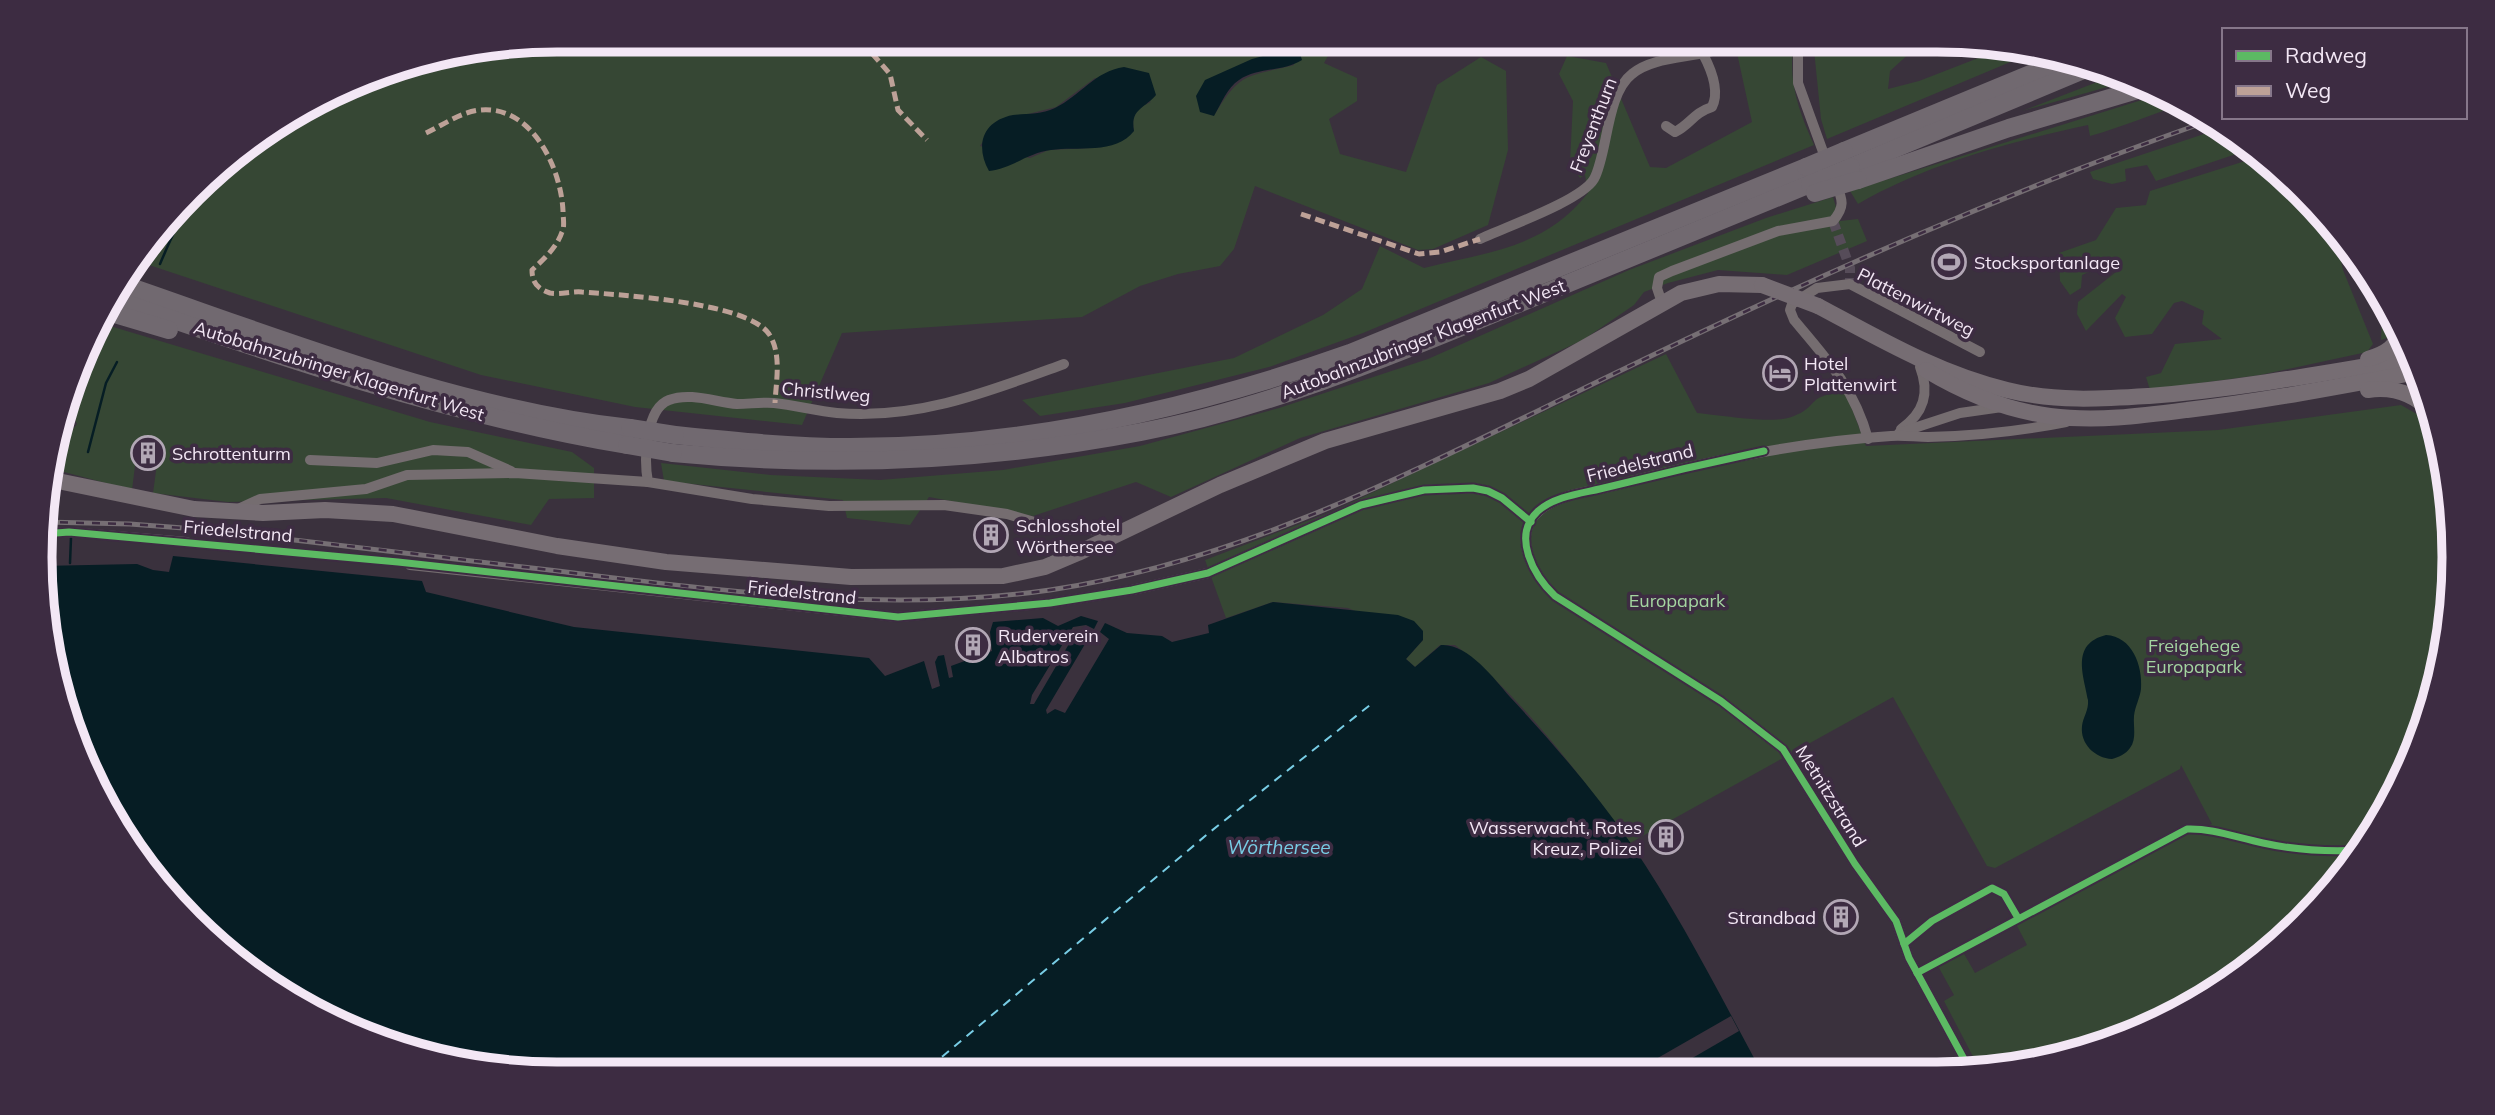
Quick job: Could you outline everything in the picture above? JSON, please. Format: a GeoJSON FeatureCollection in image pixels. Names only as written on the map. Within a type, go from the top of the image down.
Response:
{"type":"FeatureCollection","features":[{"type":"Feature","properties":{"kind":"highway","name":"Autobahnzubringer Klagenfurt West"},"geometry":{"type":"LineString","coordinates":[[1851,166],[2052,66]]}},
{"type":"Feature","properties":{"kind":"highway","name":"Autobahnzubringer Klagenfurt West"},"geometry":{"type":"LineString","coordinates":[[674,444],[908,445],[1054,432],[1128,418],[1281,377],[1350,354],[1851,166],[2077,73]]}},
{"type":"Feature","properties":{"kind":"highway"},"geometry":{"type":"LineString","coordinates":[[1811,181],[1851,166],[2009,128],[2133,92]]}},
{"type":"Feature","properties":{"kind":"highway","name":"Autobahnzubringer Klagenfurt West"},"geometry":{"type":"LineString","coordinates":[[122,302],[243,344],[450,408],[785,462],[912,461],[1029,450],[1143,432],[1290,391],[1368,364],[1773,199],[1811,181]]}},
{"type":"Feature","properties":{"kind":"highway"},"geometry":{"type":"LineString","coordinates":[[137,278],[163,289],[202,311]]}},
{"type":"Feature","properties":{"kind":"highway","name":"Autobahnzubringer Klagenfurt West"},"geometry":{"type":"LineString","coordinates":[[131,287],[439,388],[628,437]]}},
{"type":"Feature","properties":{"kind":"highway"},"geometry":{"type":"LineString","coordinates":[[115,314],[205,340],[243,344]]}},
{"type":"Feature","properties":{"kind":"main road"},"geometry":{"type":"LineString","coordinates":[[59,481],[152,502],[230,512],[325,510],[393,514],[557,545],[666,562],[851,577],[1003,576],[1045,566],[1220,485],[1325,441],[1500,391],[1592,346],[1681,293],[1719,284],[1762,285],[1818,306],[2012,403],[2201,392],[2402,360]]}},
{"type":"Feature","properties":{"kind":"main road"},"geometry":{"type":"LineString","coordinates":[[1887,342],[1945,382],[2012,403],[2090,419],[2234,405],[2408,374]]}},
{"type":"Feature","properties":{"kind":"main road"},"geometry":{"type":"LineString","coordinates":[[2270,382],[2382,355],[2395,344]]}},
{"type":"Feature","properties":{"kind":"main road"},"geometry":{"type":"LineString","coordinates":[[2234,405],[2257,407],[2383,388],[2412,396],[2418,400]]}},
{"type":"Feature","properties":{"kind":"street","name":"Freyenthurn"},"geometry":{"type":"LineString","coordinates":[[1480,239],[1582,191],[1594,179],[1608,121],[1631,74],[1648,65],[1714,52]]}},
{"type":"Feature","properties":{"kind":"street"},"geometry":{"type":"LineString","coordinates":[[1662,303],[1657,288],[1659,277],[1778,231],[1825,225],[1833,221],[1841,211],[1843,200],[1798,83],[1798,52]]}},
{"type":"Feature","properties":{"kind":"street"},"geometry":{"type":"LineString","coordinates":[[1666,126],[1675,132],[1683,128],[1696,112],[1712,107],[1716,98],[1703,54]]}},
{"type":"Feature","properties":{"kind":"street","name":"Plattenwirtweg"},"geometry":{"type":"LineString","coordinates":[[1868,439],[1861,412],[1846,383],[1794,320],[1792,304],[1817,288],[1850,284],[1980,352]]}},
{"type":"Feature","properties":{"kind":"street","name":"Christlweg"},"geometry":{"type":"LineString","coordinates":[[648,482],[644,460],[654,415],[660,405],[670,399],[695,397],[737,404],[775,403],[838,413],[886,413],[958,402],[1064,364]]}},
{"type":"Feature","properties":{"kind":"street"},"geometry":{"type":"LineString","coordinates":[[1891,436],[1909,423],[1920,409],[1926,386],[1920,366]]}},
{"type":"Feature","properties":{"kind":"street"},"geometry":{"type":"LineString","coordinates":[[2003,431],[2016,416],[2012,403]]}},
{"type":"Feature","properties":{"kind":"street","name":"Friedelstrand"},"geometry":{"type":"LineString","coordinates":[[1891,436],[1960,413],[2012,403]]}},
{"type":"Feature","properties":{"kind":"street","name":"Friedelstrand"},"geometry":{"type":"LineString","coordinates":[[410,565],[898,617],[1049,603],[1132,590],[1208,573],[1361,505],[1424,490],[1474,488],[1488,491],[1502,498],[1531,522],[1536,513],[1554,501],[1652,474],[1765,451],[1891,436],[1929,437],[2003,431],[2090,419]]}},
{"type":"Feature","properties":{"kind":"street"},"geometry":{"type":"LineString","coordinates":[[310,460],[377,463],[433,450],[468,452],[515,473]]}},
{"type":"Feature","properties":{"kind":"street"},"geometry":{"type":"LineString","coordinates":[[230,512],[260,499],[366,489],[407,475],[515,473],[648,482],[752,499],[829,506],[944,506],[1007,514],[1059,529],[1122,532]]}},
{"type":"Feature","properties":{"kind":"street","name":"Metnitzstrand"},"geometry":{"type":"LineString","coordinates":[[1531,522],[1527,530],[1528,552],[1536,573],[1555,596],[1721,701],[1783,749],[1854,864],[1896,921],[1909,957],[1965,1061]]}},
{"type":"Feature","properties":{"kind":"street","name":"Friedelstrand"},"geometry":{"type":"LineString","coordinates":[[53,533],[69,532],[187,542]]}},
{"type":"Feature","properties":{"kind":"green space"},"geometry":{"type":"Polygon","coordinates":[[[558,52],[1280,52],[1236,67],[1214,116],[1238,83],[1255,75],[1294,65],[1292,52],[1330,52],[1324,63],[1357,78],[1357,101],[1329,119],[1340,154],[1406,172],[1437,85],[1481,57],[1506,71],[1508,150],[1488,225],[1433,249],[1418,250],[1255,186],[1234,249],[1220,266],[1178,274],[1140,286],[1082,317],[842,333],[802,425],[635,407],[481,375],[147,264],[200,200],[250,157],[305,120],[395,79],[459,62],[492,57],[558,52]],[[1095,78],[1056,107],[996,122],[980,146],[1030,158],[1049,150],[1091,148],[1134,131],[1136,113],[1151,102],[1095,78]]]}},
{"type":"Feature","properties":{"kind":"green space"},"geometry":{"type":"Polygon","coordinates":[[[1793,52],[1793,81],[1803,120],[1814,145],[1363,333],[1269,367],[1125,403],[1040,416],[1022,400],[1234,358],[1323,315],[1362,289],[1380,246],[1424,268],[1493,252],[1534,237],[1553,226],[1588,193],[1585,175],[1580,178],[1570,163],[1573,101],[1559,74],[1567,56],[1606,63],[1650,167],[1666,168],[1752,122],[1737,53],[1793,52]]]}},
{"type":"Feature","properties":{"kind":"green space"},"geometry":{"type":"Polygon","coordinates":[[[1814,52],[1911,52],[1890,71],[1888,89],[1919,81],[1985,55],[2017,59],[1827,139],[1821,119],[1814,52]]]}},
{"type":"Feature","properties":{"kind":"green space"},"geometry":{"type":"Polygon","coordinates":[[[2103,80],[2115,85],[2022,111],[2103,80]]]}},
{"type":"Feature","properties":{"kind":"green space"},"geometry":{"type":"Polygon","coordinates":[[[2147,98],[2169,109],[2090,136],[2088,125],[1970,156],[1912,177],[1858,204],[1850,191],[2147,98]]]}},
{"type":"Feature","properties":{"kind":"green space"},"geometry":{"type":"Polygon","coordinates":[[[2209,132],[2239,153],[2156,181],[2147,165],[2125,169],[2126,181],[2112,184],[2093,179],[2090,172],[2209,132]]]}},
{"type":"Feature","properties":{"kind":"green space"},"geometry":{"type":"Polygon","coordinates":[[[2249,160],[2295,200],[2339,251],[2343,270],[2373,344],[2367,352],[2260,375],[2150,390],[2146,377],[2161,373],[2175,344],[2222,339],[2202,324],[2204,311],[2182,301],[2174,303],[2152,334],[2125,337],[2115,318],[2126,297],[2122,294],[2086,331],[2077,314],[2078,302],[2121,268],[2115,261],[2082,275],[2081,288],[2070,295],[2060,281],[2059,253],[2096,240],[2116,208],[2146,205],[2150,191],[2249,160]]]}},
{"type":"Feature","properties":{"kind":"green space"},"geometry":{"type":"Polygon","coordinates":[[[1833,197],[1840,221],[1858,219],[1867,241],[1787,275],[1718,270],[1668,283],[1644,292],[1634,305],[1583,340],[1489,383],[1300,438],[1171,497],[1136,482],[1033,516],[929,497],[910,525],[847,518],[843,500],[664,481],[661,463],[771,475],[880,480],[1003,470],[1140,446],[1279,408],[1428,359],[1629,270],[1766,218],[1833,197]]]}},
{"type":"Feature","properties":{"kind":"green space"},"geometry":{"type":"Polygon","coordinates":[[[2382,318],[2388,330],[2387,338],[2381,340],[2382,318]]]}},
{"type":"Feature","properties":{"kind":"green space"},"geometry":{"type":"Polygon","coordinates":[[[109,326],[430,422],[572,452],[594,468],[594,498],[549,499],[531,525],[386,498],[228,502],[153,493],[160,442],[138,442],[132,490],[60,471],[68,435],[77,424],[73,416],[79,395],[109,326]]]}},
{"type":"Feature","properties":{"kind":"green space","name":"Europapark"},"geometry":{"type":"Polygon","coordinates":[[[1666,354],[1697,413],[1761,420],[1785,419],[1802,412],[1819,398],[1846,393],[1866,446],[2218,430],[2401,405],[2422,417],[2433,459],[2441,524],[2441,591],[2433,656],[2416,720],[2404,751],[2375,810],[2357,838],[2338,865],[2295,915],[2245,958],[2218,977],[2190,995],[2131,1024],[2100,1036],[2036,1053],[1975,1061],[1944,1001],[1954,995],[1938,966],[1963,952],[1975,973],[2027,945],[2016,924],[2175,838],[2212,824],[2181,765],[2180,769],[1995,868],[1987,866],[1893,697],[1630,843],[1570,764],[1526,712],[1503,687],[1455,645],[1440,645],[1415,667],[1406,659],[1423,640],[1348,608],[1273,602],[1226,618],[1205,560],[1331,512],[1666,354]]]}},
{"type":"Feature","properties":{"kind":"water"},"geometry":{"type":"Polygon","coordinates":[[[1277,52],[1300,52],[1302,60],[1246,76],[1231,87],[1214,116],[1200,112],[1196,96],[1205,80],[1252,59],[1277,52]]]}},
{"type":"Feature","properties":{"kind":"water"},"geometry":{"type":"Polygon","coordinates":[[[1124,67],[1149,73],[1156,95],[1136,114],[1134,131],[1126,139],[1106,147],[1043,151],[989,171],[982,153],[982,144],[988,129],[994,123],[1013,115],[1040,113],[1055,108],[1104,73],[1124,67]]]}},
{"type":"Feature","properties":{"kind":"water","name":"Wörthersee"},"geometry":{"type":"Polygon","coordinates":[[[173,556],[422,581],[426,592],[574,627],[869,658],[885,676],[924,661],[932,689],[940,686],[935,662],[938,656],[944,655],[949,678],[953,677],[951,666],[992,651],[990,632],[993,622],[1043,618],[1058,626],[1081,616],[1098,621],[1094,629],[1086,625],[1073,627],[1032,695],[1030,704],[1034,704],[1073,637],[1085,644],[1046,710],[1047,714],[1055,709],[1065,713],[1109,639],[1100,632],[1105,623],[1127,633],[1162,636],[1172,642],[1209,633],[1208,625],[1273,602],[1398,615],[1414,621],[1423,631],[1423,640],[1406,659],[1415,667],[1441,645],[1451,646],[1470,656],[1496,681],[1589,787],[1632,845],[1667,900],[1756,1062],[558,1062],[459,1053],[395,1036],[305,995],[250,958],[225,937],[200,915],[157,865],[120,810],[105,781],[79,720],[62,656],[52,566],[137,564],[169,572],[173,556]]]}},
{"type":"Feature","properties":{"kind":"water"},"geometry":{"type":"Polygon","coordinates":[[[2106,635],[2129,646],[2138,662],[2141,680],[2132,744],[2124,754],[2112,759],[2100,756],[2090,749],[2082,733],[2088,704],[2082,671],[2083,653],[2095,639],[2106,635]]]}},
{"type":"Feature","properties":{"kind":"pier"},"geometry":{"type":"Polygon","coordinates":[[[1731,1016],[1739,1031],[1686,1062],[1651,1062],[1731,1016]]]}},
{"type":"Feature","properties":{"kind":"waterway"},"geometry":{"type":"LineString","coordinates":[[160,264],[178,225]]}},
{"type":"Feature","properties":{"kind":"waterway"},"geometry":{"type":"LineString","coordinates":[[88,452],[106,383],[117,362]]}},
{"type":"Feature","properties":{"kind":"waterway"},"geometry":{"type":"LineString","coordinates":[[70,563],[71,538]]}},
{"type":"Feature","properties":{"kind":"ferry route"},"geometry":{"type":"LineString","coordinates":[[934,1062],[1210,832],[1370,705]]}},
{"type":"Feature","properties":{"kind":"tunnel"},"geometry":{"type":"LineString","coordinates":[[1833,221],[1850,268],[1850,284]]}},
{"type":"Feature","properties":{"kind":"railway"},"geometry":{"type":"LineString","coordinates":[[54,522],[210,530],[655,583],[824,598],[937,600],[1050,590],[1127,575],[1201,555],[1347,500],[1700,333],[1916,235],[2062,175],[2198,125]]}},
{"type":"Feature","properties":{"kind":"marked path"},"geometry":{"type":"LineString","coordinates":[[871,52],[890,74],[898,110],[927,140]]}},
{"type":"Feature","properties":{"kind":"marked path"},"geometry":{"type":"LineString","coordinates":[[426,133],[459,116],[480,110],[498,111],[529,128],[550,159],[561,194],[564,222],[557,243],[532,270],[536,284],[550,293],[582,292],[682,302],[736,314],[756,323],[769,334],[776,350],[775,403]]}},
{"type":"Feature","properties":{"kind":"marked path"},"geometry":{"type":"LineString","coordinates":[[1301,214],[1419,254],[1440,252],[1480,239]]}},
{"type":"Feature","properties":{"kind":"cycle path"},"geometry":{"type":"LineString","coordinates":[[1764,451],[1553,501],[1538,511],[1530,521],[1526,532],[1528,555],[1540,578],[1555,596],[1721,701],[1783,749],[1855,864],[1896,921],[1909,958],[1965,1061]]}},
{"type":"Feature","properties":{"kind":"cycle path"},"geometry":{"type":"LineString","coordinates":[[53,533],[69,532],[398,562],[898,617],[1050,603],[1132,590],[1208,573],[1361,505],[1424,490],[1473,488],[1488,491],[1502,498],[1531,522]]}},
{"type":"Feature","properties":{"kind":"cycle path"},"geometry":{"type":"LineString","coordinates":[[1917,973],[2187,829],[2287,847],[2348,850]]}},
{"type":"Feature","properties":{"kind":"cycle path"},"geometry":{"type":"LineString","coordinates":[[1904,944],[1932,921],[1992,888],[2004,894],[2018,918]]}},
{"type":"Feature","properties":{"kind":"place","name":"Stocksportanlage"},"geometry":{"type":"Point","coordinates":[1949,262]}},
{"type":"Feature","properties":{"kind":"place","name":"Hotel Plattenwirt"},"geometry":{"type":"Point","coordinates":[1780,373]}},
{"type":"Feature","properties":{"kind":"place","name":"Schrottenturm"},"geometry":{"type":"Point","coordinates":[148,453]}},
{"type":"Feature","properties":{"kind":"place","name":"Schlosshotel Wörthersee"},"geometry":{"type":"Point","coordinates":[991,535]}},
{"type":"Feature","properties":{"kind":"place","name":"Ruderverein Albatros"},"geometry":{"type":"Point","coordinates":[973,645]}},
{"type":"Feature","properties":{"kind":"place","name":"Wasserwacht, Rotes Kreuz, Polizei"},"geometry":{"type":"Point","coordinates":[1666,837]}},
{"type":"Feature","properties":{"kind":"place","name":"Strandbad"},"geometry":{"type":"Point","coordinates":[1841,917]}},
{"type":"Feature","properties":{"kind":"park label","name":"Freigehege Europapark"},"geometry":{"type":"Point","coordinates":[2194,655]}}]}
